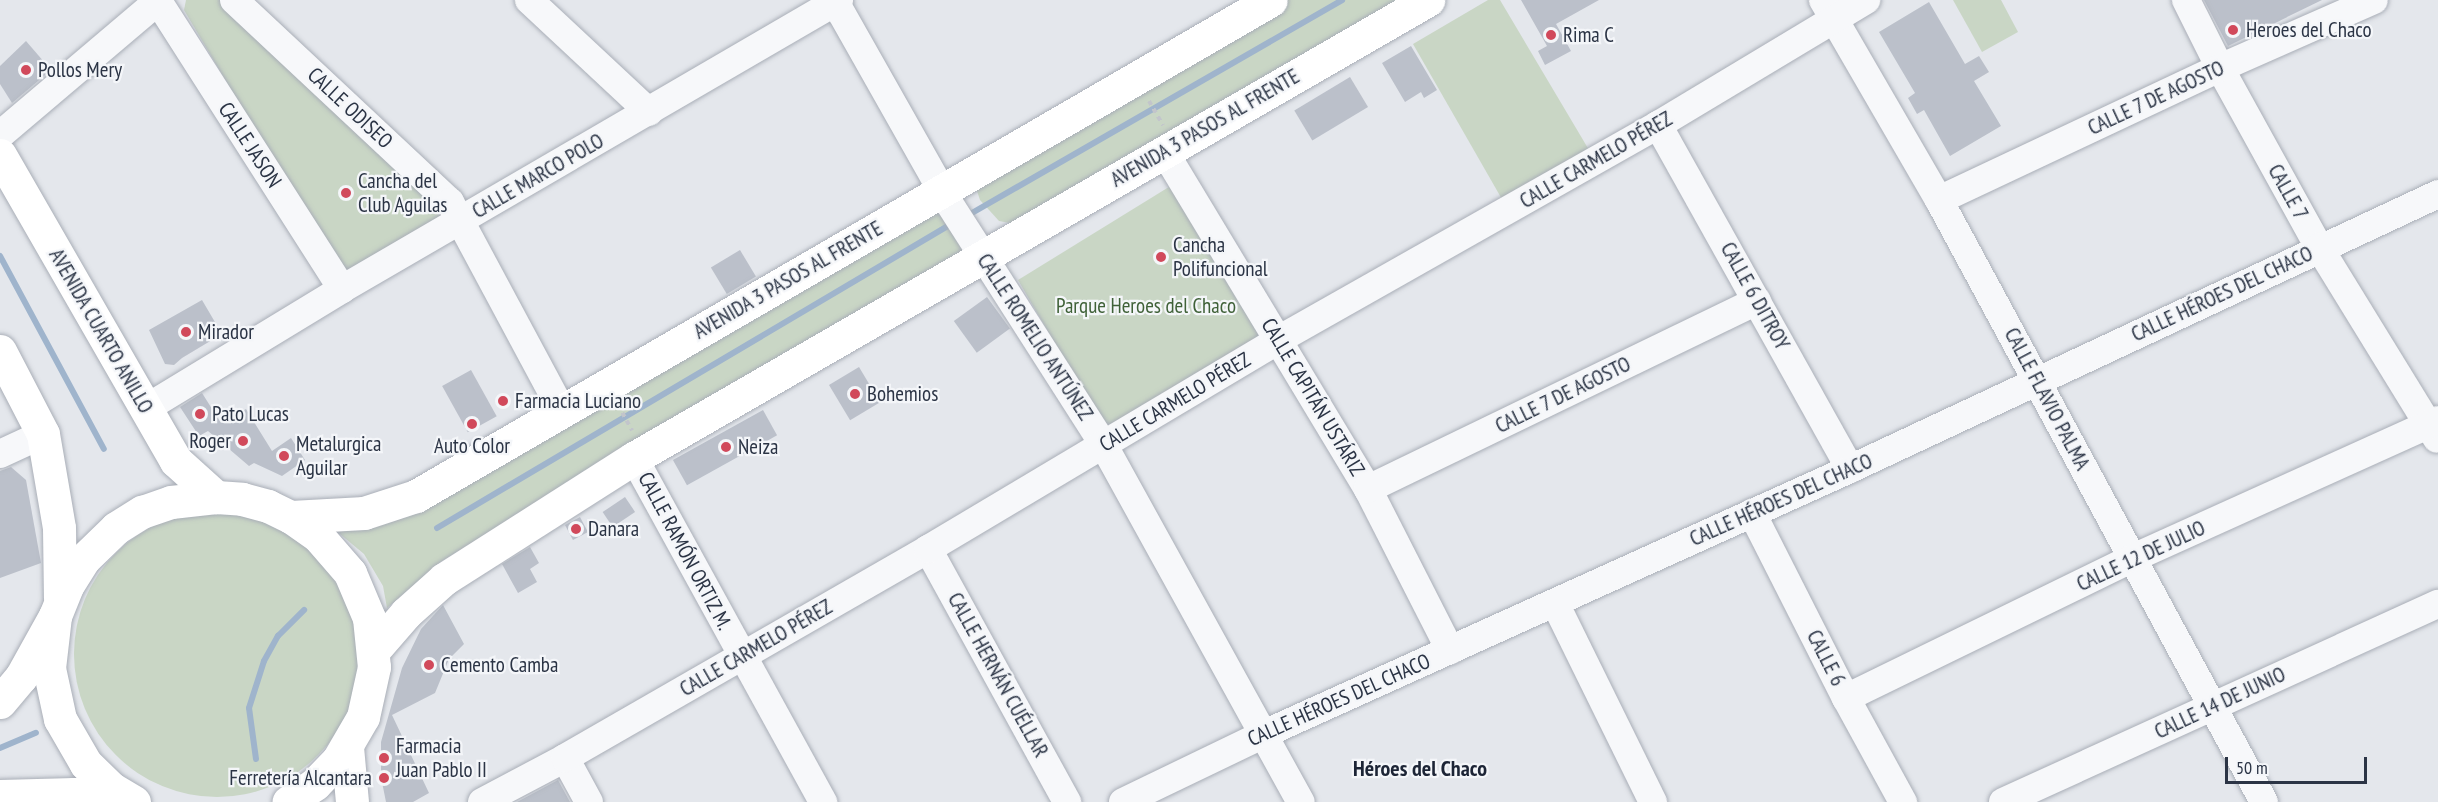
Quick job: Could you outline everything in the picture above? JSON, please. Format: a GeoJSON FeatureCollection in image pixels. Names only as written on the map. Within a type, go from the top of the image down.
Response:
{"type":"FeatureCollection","features":[{"type":"Feature","properties":{"kind":"main road","name":"AVENIDA 3 PASOS AL FRENTE"},"geometry":{"type":"LineString","coordinates":[[291,517],[364,513],[416,496],[562,411],[946,197],[1271,0]]}},
{"type":"Feature","properties":{"kind":"main road","name":"AVENIDA 3 PASOS AL FRENTE"},"geometry":{"type":"LineString","coordinates":[[978,248],[1164,151],[1428,0]]}},
{"type":"Feature","properties":{"kind":"main road","name":"AVENIDA CUARTO ANILLO"},"geometry":{"type":"LineString","coordinates":[[0,155],[176,461],[216,497]]}},
{"type":"Feature","properties":{"kind":"main road"},"geometry":{"type":"LineString","coordinates":[[374,650],[406,613],[444,579],[634,446],[978,248]]}},
{"type":"Feature","properties":{"kind":"main road"},"geometry":{"type":"LineString","coordinates":[[0,351],[43,434],[59,528],[57,608],[49,668],[60,719],[86,764],[130,800]]}},
{"type":"Feature","properties":{"kind":"main road"},"geometry":{"type":"LineString","coordinates":[[0,702],[21,677],[83,560],[104,538],[142,512],[171,502],[216,497],[255,502],[291,517],[318,536],[350,573],[366,610],[374,650],[368,701],[348,747],[315,784],[288,802]]}},
{"type":"Feature","properties":{"kind":"main road"},"geometry":{"type":"LineString","coordinates":[[348,747],[352,802]]}},
{"type":"Feature","properties":{"kind":"main road"},"geometry":{"type":"LineString","coordinates":[[0,796],[74,794],[130,800]]}},
{"type":"Feature","properties":{"kind":"street"},"geometry":{"type":"LineString","coordinates":[[0,135],[159,0]]}},
{"type":"Feature","properties":{"kind":"street","name":"CALLE JASON"},"geometry":{"type":"LineString","coordinates":[[159,0],[342,289]]}},
{"type":"Feature","properties":{"kind":"street","name":"CALLE ODISEO"},"geometry":{"type":"LineString","coordinates":[[234,0],[450,202],[562,411]]}},
{"type":"Feature","properties":{"kind":"street"},"geometry":{"type":"LineString","coordinates":[[529,0],[649,112]]}},
{"type":"Feature","properties":{"kind":"street","name":"CALLE CARMELO PÉREZ"},"geometry":{"type":"LineString","coordinates":[[483,802],[565,758],[928,549],[1278,340],[1658,124],[1828,10],[1866,0]]}},
{"type":"Feature","properties":{"kind":"street","name":"CALLE 7"},"geometry":{"type":"LineString","coordinates":[[2186,0],[2220,68],[2319,247],[2435,428]]}},
{"type":"Feature","properties":{"kind":"street","name":"CALLE 7 DE AGOSTO"},"geometry":{"type":"LineString","coordinates":[[1939,200],[2220,68],[2374,0]]}},
{"type":"Feature","properties":{"kind":"street","name":"CALLE MARCO POLO"},"geometry":{"type":"LineString","coordinates":[[145,410],[342,289],[836,1]]}},
{"type":"Feature","properties":{"kind":"street","name":"CALLE ROMELIO ANTÚNEZ"},"geometry":{"type":"LineString","coordinates":[[836,1],[946,197],[1104,444],[1301,802]]}},
{"type":"Feature","properties":{"kind":"street","name":"CALLE FLAVIO PALMA"},"geometry":{"type":"LineString","coordinates":[[1828,10],[1939,200],[2264,802]]}},
{"type":"Feature","properties":{"kind":"street","name":"CALLE 6 DITROY"},"geometry":{"type":"LineString","coordinates":[[1658,124],[1850,469]]}},
{"type":"Feature","properties":{"kind":"street","name":"CALLE CAPITÁN USTÁRIZ"},"geometry":{"type":"LineString","coordinates":[[1164,151],[1368,489],[1450,650]]}},
{"type":"Feature","properties":{"kind":"street","name":"CALLE HÉROES DEL CHACO"},"geometry":{"type":"LineString","coordinates":[[1123,802],[1264,734],[1850,469],[2319,247],[2438,194]]}},
{"type":"Feature","properties":{"kind":"street","name":"CALLE 7 DE AGOSTO"},"geometry":{"type":"LineString","coordinates":[[1368,489],[1757,301]]}},
{"type":"Feature","properties":{"kind":"street","name":"CALLE 12 DE JULIO"},"geometry":{"type":"LineString","coordinates":[[1846,698],[2133,558],[2435,428]]}},
{"type":"Feature","properties":{"kind":"street"},"geometry":{"type":"LineString","coordinates":[[0,454],[43,434]]}},
{"type":"Feature","properties":{"kind":"street","name":"CALLE RAMÓN ORTIZ M."},"geometry":{"type":"LineString","coordinates":[[634,446],[742,656],[823,802]]}},
{"type":"Feature","properties":{"kind":"street","name":"CALLE 6"},"geometry":{"type":"LineString","coordinates":[[1752,513],[1846,698],[1904,802]]}},
{"type":"Feature","properties":{"kind":"street","name":"CALLE HERNÁN CUÉLLAR"},"geometry":{"type":"LineString","coordinates":[[928,549],[1067,802]]}},
{"type":"Feature","properties":{"kind":"street"},"geometry":{"type":"LineString","coordinates":[[1555,603],[1653,802]]}},
{"type":"Feature","properties":{"kind":"street","name":"CALLE 14 DE JUNIO"},"geometry":{"type":"LineString","coordinates":[[2003,802],[2438,604]]}},
{"type":"Feature","properties":{"kind":"street"},"geometry":{"type":"LineString","coordinates":[[565,758],[589,802]]}},
{"type":"Feature","properties":{"kind":"path"},"geometry":{"type":"LineString","coordinates":[[616,402],[634,446]]}},
{"type":"Feature","properties":{"kind":"green space"},"geometry":{"type":"Polygon","coordinates":[[[186,0],[226,0],[447,212],[347,276],[335,266],[184,10],[186,0]]]}},
{"type":"Feature","properties":{"kind":"green space"},"geometry":{"type":"Polygon","coordinates":[[[1287,0],[1405,0],[1020,225],[999,221],[980,200],[975,185],[1287,0]]]}},
{"type":"Feature","properties":{"kind":"green space"},"geometry":{"type":"Polygon","coordinates":[[[1488,0],[1500,0],[1589,150],[1503,201],[1413,44],[1488,0]]]}},
{"type":"Feature","properties":{"kind":"green space"},"geometry":{"type":"Polygon","coordinates":[[[1953,0],[2001,0],[2018,32],[1982,52],[1953,0]]]}},
{"type":"Feature","properties":{"kind":"green space","name":"Parque Heroes del Chaco"},"geometry":{"type":"Polygon","coordinates":[[[1177,182],[1260,335],[1120,423],[1109,424],[1100,421],[1018,280],[1177,182]]]}},
{"type":"Feature","properties":{"kind":"green space"},"geometry":{"type":"Polygon","coordinates":[[[936,206],[965,249],[442,561],[387,608],[383,586],[364,554],[334,529],[936,206]]]}},
{"type":"Feature","properties":{"kind":"green space"},"geometry":{"type":"Polygon","coordinates":[[[217,511],[245,514],[272,522],[296,535],[318,553],[336,575],[349,599],[357,626],[360,654],[357,682],[349,709],[336,733],[318,755],[296,773],[272,786],[245,794],[217,797],[189,794],[162,786],[138,773],[116,755],[98,733],[85,709],[77,682],[74,654],[77,626],[85,599],[98,575],[116,553],[138,535],[162,522],[189,514],[217,511]]]}},
{"type":"Feature","properties":{"kind":"building","name":"Rima C"},"geometry":{"type":"Polygon","coordinates":[[[1521,0],[1599,0],[1556,24],[1571,51],[1545,65],[1538,51],[1547,46],[1521,0]]]}},
{"type":"Feature","properties":{"kind":"building","name":"Heroes del Chaco"},"geometry":{"type":"Polygon","coordinates":[[[2204,0],[2322,0],[2228,46],[2204,0]]]}},
{"type":"Feature","properties":{"kind":"building"},"geometry":{"type":"Polygon","coordinates":[[[1929,2],[1965,64],[1979,56],[1989,72],[1974,81],[2001,126],[1950,156],[1924,110],[1917,114],[1908,98],[1915,93],[1879,32],[1929,2]]]}},
{"type":"Feature","properties":{"kind":"building","name":"Pollos Mery"},"geometry":{"type":"Polygon","coordinates":[[[26,41],[51,70],[12,103],[0,84],[0,66],[26,41]]]}},
{"type":"Feature","properties":{"kind":"building"},"geometry":{"type":"Polygon","coordinates":[[[1411,46],[1437,90],[1424,98],[1421,92],[1405,102],[1382,63],[1411,46]]]}},
{"type":"Feature","properties":{"kind":"building"},"geometry":{"type":"Polygon","coordinates":[[[1350,77],[1368,107],[1312,140],[1294,110],[1350,77]]]}},
{"type":"Feature","properties":{"kind":"building"},"geometry":{"type":"Polygon","coordinates":[[[740,250],[756,277],[727,294],[711,268],[740,250]]]}},
{"type":"Feature","properties":{"kind":"building"},"geometry":{"type":"Polygon","coordinates":[[[987,297],[1010,329],[977,353],[954,321],[987,297]]]}},
{"type":"Feature","properties":{"kind":"building","name":"Mirador"},"geometry":{"type":"Polygon","coordinates":[[[202,300],[222,334],[174,365],[165,364],[149,330],[202,300]]]}},
{"type":"Feature","properties":{"kind":"building","name":"Bohemios"},"geometry":{"type":"Polygon","coordinates":[[[859,367],[880,402],[850,420],[829,385],[859,367]]]}},
{"type":"Feature","properties":{"kind":"building"},"geometry":{"type":"Polygon","coordinates":[[[471,370],[497,416],[468,432],[442,386],[471,370]]]}},
{"type":"Feature","properties":{"kind":"building"},"geometry":{"type":"Polygon","coordinates":[[[202,393],[221,423],[246,409],[272,451],[291,438],[305,460],[282,476],[254,463],[249,466],[208,431],[199,436],[180,407],[202,393]]]}},
{"type":"Feature","properties":{"kind":"building"},"geometry":{"type":"Polygon","coordinates":[[[763,410],[777,435],[687,485],[673,460],[763,410]]]}},
{"type":"Feature","properties":{"kind":"building"},"geometry":{"type":"Polygon","coordinates":[[[11,467],[26,480],[41,563],[0,578],[0,471],[11,467]]]}},
{"type":"Feature","properties":{"kind":"building"},"geometry":{"type":"Polygon","coordinates":[[[625,497],[635,512],[613,527],[603,512],[625,497]]]}},
{"type":"Feature","properties":{"kind":"building","name":"Danara"},"geometry":{"type":"Polygon","coordinates":[[[580,517],[588,532],[573,540],[565,525],[580,517]]]}},
{"type":"Feature","properties":{"kind":"building"},"geometry":{"type":"Polygon","coordinates":[[[530,547],[539,563],[530,569],[537,582],[518,593],[502,564],[530,547]]]}},
{"type":"Feature","properties":{"kind":"building"},"geometry":{"type":"Polygon","coordinates":[[[443,605],[464,644],[449,659],[435,693],[392,715],[429,793],[413,802],[386,802],[381,777],[381,742],[402,668],[421,629],[443,605]]]}},
{"type":"Feature","properties":{"kind":"building"},"geometry":{"type":"Polygon","coordinates":[[[558,780],[570,802],[517,802],[558,780]]]}},
{"type":"Feature","properties":{"kind":"waterway"},"geometry":{"type":"LineString","coordinates":[[965,217],[1342,0]]}},
{"type":"Feature","properties":{"kind":"waterway"},"geometry":{"type":"LineString","coordinates":[[437,528],[953,223]]}},
{"type":"Feature","properties":{"kind":"waterway"},"geometry":{"type":"LineString","coordinates":[[0,256],[104,449]]}},
{"type":"Feature","properties":{"kind":"waterway"},"geometry":{"type":"LineString","coordinates":[[256,759],[249,708],[264,661],[278,636],[304,610]]}},
{"type":"Feature","properties":{"kind":"waterway"},"geometry":{"type":"LineString","coordinates":[[0,748],[36,733]]}},
{"type":"Feature","properties":{"kind":"place","name":"Heroes del Chaco"},"geometry":{"type":"Point","coordinates":[2233,30]}},
{"type":"Feature","properties":{"kind":"place","name":"Rima C"},"geometry":{"type":"Point","coordinates":[1551,35]}},
{"type":"Feature","properties":{"kind":"place","name":"Pollos Mery"},"geometry":{"type":"Point","coordinates":[26,70]}},
{"type":"Feature","properties":{"kind":"place","name":"Cancha del Club Aguilas"},"geometry":{"type":"Point","coordinates":[346,193]}},
{"type":"Feature","properties":{"kind":"place","name":"Cancha Polifuncional"},"geometry":{"type":"Point","coordinates":[1161,257]}},
{"type":"Feature","properties":{"kind":"place","name":"Mirador"},"geometry":{"type":"Point","coordinates":[186,332]}},
{"type":"Feature","properties":{"kind":"place","name":"Bohemios"},"geometry":{"type":"Point","coordinates":[855,394]}},
{"type":"Feature","properties":{"kind":"place","name":"Farmacia Luciano"},"geometry":{"type":"Point","coordinates":[503,401]}},
{"type":"Feature","properties":{"kind":"place","name":"Pato Lucas"},"geometry":{"type":"Point","coordinates":[200,414]}},
{"type":"Feature","properties":{"kind":"place","name":"Auto Color"},"geometry":{"type":"Point","coordinates":[472,424]}},
{"type":"Feature","properties":{"kind":"place","name":"Roger"},"geometry":{"type":"Point","coordinates":[243,441]}},
{"type":"Feature","properties":{"kind":"place","name":"Neiza"},"geometry":{"type":"Point","coordinates":[726,447]}},
{"type":"Feature","properties":{"kind":"place","name":"Metalurgica Aguilar"},"geometry":{"type":"Point","coordinates":[284,456]}},
{"type":"Feature","properties":{"kind":"place","name":"Danara"},"geometry":{"type":"Point","coordinates":[576,529]}},
{"type":"Feature","properties":{"kind":"place","name":"Cemento Camba"},"geometry":{"type":"Point","coordinates":[429,665]}},
{"type":"Feature","properties":{"kind":"place","name":"Farmacia Juan Pablo II"},"geometry":{"type":"Point","coordinates":[384,758]}},
{"type":"Feature","properties":{"kind":"place","name":"Ferretería Alcantara"},"geometry":{"type":"Point","coordinates":[384,778]}},
{"type":"Feature","properties":{"kind":"district","name":"Héroes del Chaco"},"geometry":{"type":"Point","coordinates":[1420,769]}}]}
